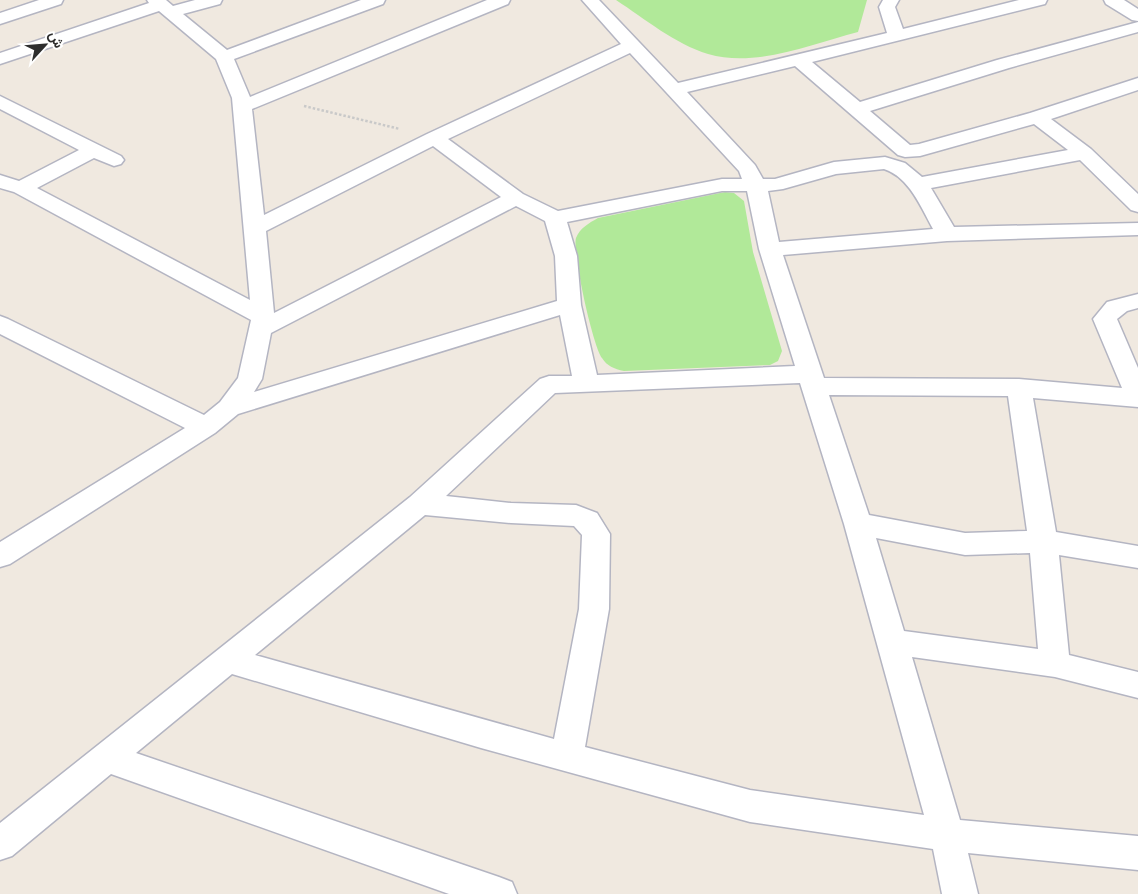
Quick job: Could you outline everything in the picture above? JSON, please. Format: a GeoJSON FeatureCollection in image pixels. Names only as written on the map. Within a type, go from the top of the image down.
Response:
{"type":"FeatureCollection","features":[{"type":"Feature","properties":{"kind":"street"},"geometry":{"type":"LineString","coordinates":[[0,19],[55,0]]}},
{"type":"Feature","properties":{"kind":"street"},"geometry":{"type":"LineString","coordinates":[[0,59],[162,6],[214,0]]}},
{"type":"Feature","properties":{"kind":"street"},"geometry":{"type":"LineString","coordinates":[[224,57],[377,0]]}},
{"type":"Feature","properties":{"kind":"street"},"geometry":{"type":"LineString","coordinates":[[242,107],[502,0]]}},
{"type":"Feature","properties":{"kind":"street"},"geometry":{"type":"LineString","coordinates":[[590,0],[748,169],[756,186],[770,249],[858,524],[947,834],[960,894]]}},
{"type":"Feature","properties":{"kind":"street"},"geometry":{"type":"LineString","coordinates":[[891,0],[887,7],[896,35]]}},
{"type":"Feature","properties":{"kind":"street"},"geometry":{"type":"LineString","coordinates":[[673,90],[896,35],[940,26],[1039,0]]}},
{"type":"Feature","properties":{"kind":"street"},"geometry":{"type":"LineString","coordinates":[[1112,0],[1138,16]]}},
{"type":"Feature","properties":{"kind":"street"},"geometry":{"type":"LineString","coordinates":[[0,556],[206,427],[229,408],[250,379],[262,323],[255,228],[241,98],[224,57],[162,6]]}},
{"type":"Feature","properties":{"kind":"street"},"geometry":{"type":"LineString","coordinates":[[857,109],[1003,64],[1138,27]]}},
{"type":"Feature","properties":{"kind":"street"},"geometry":{"type":"LineString","coordinates":[[255,228],[434,138],[631,46]]}},
{"type":"Feature","properties":{"kind":"street"},"geometry":{"type":"LineString","coordinates":[[798,59],[857,109],[902,159],[947,234]]}},
{"type":"Feature","properties":{"kind":"street"},"geometry":{"type":"LineString","coordinates":[[434,138],[516,198],[555,218],[722,185],[776,185],[834,168],[885,163],[902,159],[920,150],[1138,84]]}},
{"type":"Feature","properties":{"kind":"street"},"geometry":{"type":"LineString","coordinates":[[0,102],[114,160]]}},
{"type":"Feature","properties":{"kind":"street"},"geometry":{"type":"LineString","coordinates":[[1037,116],[1084,153],[1138,206]]}},
{"type":"Feature","properties":{"kind":"street"},"geometry":{"type":"LineString","coordinates":[[10,185],[94,150]]}},
{"type":"Feature","properties":{"kind":"street"},"geometry":{"type":"LineString","coordinates":[[918,184],[1084,153]]}},
{"type":"Feature","properties":{"kind":"street"},"geometry":{"type":"LineString","coordinates":[[10,185],[262,323]]}},
{"type":"Feature","properties":{"kind":"street"},"geometry":{"type":"LineString","coordinates":[[262,323],[516,198]]}},
{"type":"Feature","properties":{"kind":"street"},"geometry":{"type":"LineString","coordinates":[[555,218],[566,256],[569,305],[576,330],[586,384]]}},
{"type":"Feature","properties":{"kind":"street"},"geometry":{"type":"LineString","coordinates":[[770,249],[947,234],[1138,229]]}},
{"type":"Feature","properties":{"kind":"street"},"geometry":{"type":"LineString","coordinates":[[0,844],[420,504],[549,385],[811,380],[1019,388],[1138,398],[1105,319],[1109,312],[1120,304],[1138,301]]}},
{"type":"Feature","properties":{"kind":"street"},"geometry":{"type":"LineString","coordinates":[[229,408],[569,305]]}},
{"type":"Feature","properties":{"kind":"street"},"geometry":{"type":"LineString","coordinates":[[0,324],[206,427]]}},
{"type":"Feature","properties":{"kind":"street"},"geometry":{"type":"LineString","coordinates":[[1019,388],[1043,541],[1055,664]]}},
{"type":"Feature","properties":{"kind":"street"},"geometry":{"type":"LineString","coordinates":[[420,504],[511,513],[576,516],[587,520],[596,534],[594,609],[567,757]]}},
{"type":"Feature","properties":{"kind":"street"},"geometry":{"type":"LineString","coordinates":[[858,524],[965,544],[1043,541],[1138,557]]}},
{"type":"Feature","properties":{"kind":"street"},"geometry":{"type":"LineString","coordinates":[[891,642],[1055,664],[1138,685]]}},
{"type":"Feature","properties":{"kind":"street"},"geometry":{"type":"LineString","coordinates":[[227,660],[567,757],[750,806],[947,834],[1138,852]]}},
{"type":"Feature","properties":{"kind":"street"},"geometry":{"type":"LineString","coordinates":[[106,758],[499,894]]}},
{"type":"Feature","properties":{"kind":"path"},"geometry":{"type":"LineString","coordinates":[[267,97],[434,138]]}},
{"type":"Feature","properties":{"kind":"green space"},"geometry":{"type":"Polygon","coordinates":[[[616,0],[867,0],[858,32],[784,53],[745,58],[726,58],[696,50],[684,44],[616,0]]]}},
{"type":"Feature","properties":{"kind":"green space"},"geometry":{"type":"Polygon","coordinates":[[[725,192],[734,193],[744,201],[753,252],[782,351],[778,361],[770,365],[624,371],[609,365],[604,361],[598,350],[580,279],[576,238],[580,231],[598,218],[725,192]]]}}]}
